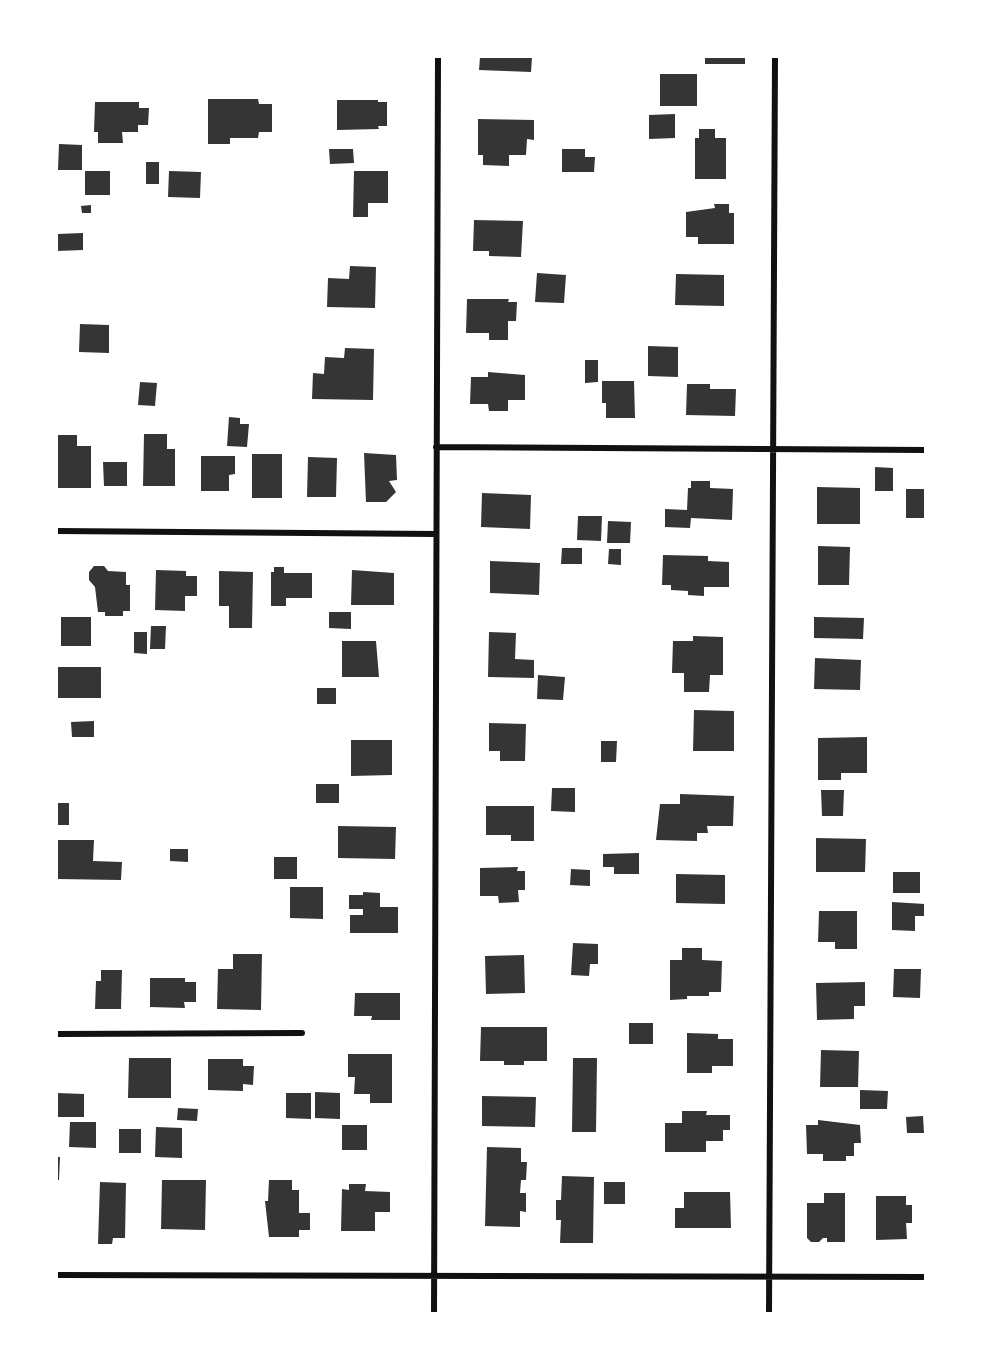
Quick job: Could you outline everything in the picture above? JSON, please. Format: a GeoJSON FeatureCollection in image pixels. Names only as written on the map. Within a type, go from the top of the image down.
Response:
{"type":"FeatureCollection","features":[{"type":"Feature","properties":{"kind":"street"},"geometry":{"type":"LineString","coordinates":[[434,1313],[438,57]]}},
{"type":"Feature","properties":{"kind":"street"},"geometry":{"type":"LineString","coordinates":[[769,1313],[775,57]]}},
{"type":"Feature","properties":{"kind":"street"},"geometry":{"type":"LineString","coordinates":[[436,447],[773,451],[925,450]]}},
{"type":"Feature","properties":{"kind":"street"},"geometry":{"type":"LineString","coordinates":[[57,531],[435,534]]}},
{"type":"Feature","properties":{"kind":"street"},"geometry":{"type":"LineString","coordinates":[[57,1034],[302,1033]]}},
{"type":"Feature","properties":{"kind":"street"},"geometry":{"type":"LineString","coordinates":[[57,1275],[925,1277]]}},
{"type":"Feature","properties":{"kind":"building"},"geometry":{"type":"Polygon","coordinates":[[[480,57],[532,57],[531,72],[479,70],[480,57]]]}},
{"type":"Feature","properties":{"kind":"building"},"geometry":{"type":"Polygon","coordinates":[[[705,57],[745,57],[745,64],[705,64],[705,57]]]}},
{"type":"Feature","properties":{"kind":"building"},"geometry":{"type":"Polygon","coordinates":[[[660,74],[697,74],[697,106],[660,106],[660,74]]]}},
{"type":"Feature","properties":{"kind":"building"},"geometry":{"type":"Polygon","coordinates":[[[208,99],[258,99],[259,104],[272,104],[272,132],[259,132],[258,138],[230,138],[230,144],[208,144],[208,99]]]}},
{"type":"Feature","properties":{"kind":"building"},"geometry":{"type":"Polygon","coordinates":[[[337,100],[387,102],[387,126],[378,126],[379,129],[337,130],[337,100]]]}},
{"type":"Feature","properties":{"kind":"building"},"geometry":{"type":"Polygon","coordinates":[[[95,102],[139,102],[139,108],[149,108],[148,125],[138,125],[138,132],[122,132],[123,143],[98,143],[98,132],[94,132],[95,102]]]}},
{"type":"Feature","properties":{"kind":"building"},"geometry":{"type":"Polygon","coordinates":[[[675,114],[675,138],[649,139],[649,115],[675,114]]]}},
{"type":"Feature","properties":{"kind":"building"},"geometry":{"type":"Polygon","coordinates":[[[478,119],[534,120],[534,140],[527,139],[526,155],[509,155],[509,166],[483,165],[483,155],[478,155],[478,119]]]}},
{"type":"Feature","properties":{"kind":"building"},"geometry":{"type":"Polygon","coordinates":[[[699,129],[715,129],[715,138],[726,138],[726,179],[695,179],[695,138],[699,138],[699,129]]]}},
{"type":"Feature","properties":{"kind":"building"},"geometry":{"type":"Polygon","coordinates":[[[59,144],[82,145],[82,170],[58,170],[59,144]]]}},
{"type":"Feature","properties":{"kind":"building"},"geometry":{"type":"Polygon","coordinates":[[[329,149],[353,149],[354,163],[330,164],[329,149]]]}},
{"type":"Feature","properties":{"kind":"building"},"geometry":{"type":"Polygon","coordinates":[[[562,149],[585,149],[585,157],[595,157],[594,172],[562,172],[562,149]]]}},
{"type":"Feature","properties":{"kind":"building"},"geometry":{"type":"Polygon","coordinates":[[[146,162],[159,162],[159,184],[146,184],[146,162]]]}},
{"type":"Feature","properties":{"kind":"building"},"geometry":{"type":"Polygon","coordinates":[[[85,171],[110,171],[110,195],[85,195],[85,171]]]}},
{"type":"Feature","properties":{"kind":"building"},"geometry":{"type":"Polygon","coordinates":[[[169,171],[201,172],[200,198],[168,197],[169,171]]]}},
{"type":"Feature","properties":{"kind":"building"},"geometry":{"type":"Polygon","coordinates":[[[354,171],[388,171],[388,203],[368,203],[368,217],[353,217],[354,171]]]}},
{"type":"Feature","properties":{"kind":"building"},"geometry":{"type":"Polygon","coordinates":[[[714,204],[729,204],[729,213],[734,213],[734,244],[698,244],[698,237],[686,237],[686,212],[715,208],[714,204]]]}},
{"type":"Feature","properties":{"kind":"building"},"geometry":{"type":"Polygon","coordinates":[[[91,205],[91,213],[82,213],[81,206],[91,205]]]}},
{"type":"Feature","properties":{"kind":"building"},"geometry":{"type":"Polygon","coordinates":[[[474,220],[523,221],[521,257],[489,256],[489,251],[473,251],[474,220]]]}},
{"type":"Feature","properties":{"kind":"building"},"geometry":{"type":"Polygon","coordinates":[[[83,233],[83,250],[57,251],[57,234],[83,233]]]}},
{"type":"Feature","properties":{"kind":"building"},"geometry":{"type":"Polygon","coordinates":[[[350,266],[376,267],[375,308],[327,307],[328,278],[349,279],[350,266]]]}},
{"type":"Feature","properties":{"kind":"building"},"geometry":{"type":"Polygon","coordinates":[[[537,273],[566,275],[564,303],[535,302],[537,273]]]}},
{"type":"Feature","properties":{"kind":"building"},"geometry":{"type":"Polygon","coordinates":[[[676,274],[724,275],[724,306],[675,305],[676,274]]]}},
{"type":"Feature","properties":{"kind":"building"},"geometry":{"type":"Polygon","coordinates":[[[467,299],[509,299],[508,302],[517,302],[516,321],[508,321],[508,340],[489,340],[489,333],[466,333],[467,299]]]}},
{"type":"Feature","properties":{"kind":"building"},"geometry":{"type":"Polygon","coordinates":[[[80,324],[109,325],[109,353],[79,352],[80,324]]]}},
{"type":"Feature","properties":{"kind":"building"},"geometry":{"type":"Polygon","coordinates":[[[648,346],[678,347],[678,377],[648,376],[648,346]]]}},
{"type":"Feature","properties":{"kind":"building"},"geometry":{"type":"Polygon","coordinates":[[[345,348],[374,349],[373,400],[312,399],[313,373],[324,374],[325,357],[344,358],[345,348]]]}},
{"type":"Feature","properties":{"kind":"building"},"geometry":{"type":"Polygon","coordinates":[[[585,360],[598,360],[598,382],[585,383],[585,360]]]}},
{"type":"Feature","properties":{"kind":"building"},"geometry":{"type":"Polygon","coordinates":[[[488,372],[525,375],[525,400],[508,400],[508,411],[489,411],[488,404],[470,404],[471,377],[488,377],[488,372]]]}},
{"type":"Feature","properties":{"kind":"building"},"geometry":{"type":"Polygon","coordinates":[[[602,381],[634,381],[635,418],[606,418],[606,403],[602,403],[602,381]]]}},
{"type":"Feature","properties":{"kind":"building"},"geometry":{"type":"Polygon","coordinates":[[[140,382],[157,383],[155,406],[138,405],[140,382]]]}},
{"type":"Feature","properties":{"kind":"building"},"geometry":{"type":"Polygon","coordinates":[[[687,384],[710,384],[710,389],[736,389],[735,416],[686,415],[687,384]]]}},
{"type":"Feature","properties":{"kind":"building"},"geometry":{"type":"Polygon","coordinates":[[[229,417],[240,418],[240,424],[249,424],[247,447],[227,446],[229,417]]]}},
{"type":"Feature","properties":{"kind":"building"},"geometry":{"type":"Polygon","coordinates":[[[144,434],[167,434],[167,449],[175,449],[175,486],[143,486],[144,434]]]}},
{"type":"Feature","properties":{"kind":"building"},"geometry":{"type":"Polygon","coordinates":[[[57,435],[77,435],[77,446],[91,446],[91,488],[57,488],[57,435]]]}},
{"type":"Feature","properties":{"kind":"building"},"geometry":{"type":"Polygon","coordinates":[[[364,453],[396,455],[397,480],[389,481],[396,492],[386,502],[366,502],[364,453]]]}},
{"type":"Feature","properties":{"kind":"building"},"geometry":{"type":"Polygon","coordinates":[[[252,454],[282,454],[282,498],[252,498],[252,454]]]}},
{"type":"Feature","properties":{"kind":"building"},"geometry":{"type":"Polygon","coordinates":[[[201,456],[235,456],[235,474],[229,475],[229,491],[201,491],[201,456]]]}},
{"type":"Feature","properties":{"kind":"building"},"geometry":{"type":"Polygon","coordinates":[[[308,457],[337,458],[336,497],[307,497],[308,457]]]}},
{"type":"Feature","properties":{"kind":"building"},"geometry":{"type":"Polygon","coordinates":[[[103,462],[127,462],[127,486],[104,486],[103,462]]]}},
{"type":"Feature","properties":{"kind":"building"},"geometry":{"type":"Polygon","coordinates":[[[875,467],[893,468],[893,491],[875,491],[875,467]]]}},
{"type":"Feature","properties":{"kind":"building"},"geometry":{"type":"Polygon","coordinates":[[[691,481],[710,481],[710,488],[733,489],[732,520],[691,518],[690,528],[665,527],[665,509],[687,510],[688,488],[691,488],[691,481]]]}},
{"type":"Feature","properties":{"kind":"building"},"geometry":{"type":"Polygon","coordinates":[[[817,487],[860,488],[860,524],[817,524],[817,487]]]}},
{"type":"Feature","properties":{"kind":"building"},"geometry":{"type":"Polygon","coordinates":[[[906,489],[925,489],[925,518],[906,518],[906,489]]]}},
{"type":"Feature","properties":{"kind":"building"},"geometry":{"type":"Polygon","coordinates":[[[482,493],[531,495],[530,529],[481,527],[482,493]]]}},
{"type":"Feature","properties":{"kind":"building"},"geometry":{"type":"Polygon","coordinates":[[[578,516],[602,516],[601,541],[577,540],[578,516]]]}},
{"type":"Feature","properties":{"kind":"building"},"geometry":{"type":"Polygon","coordinates":[[[608,521],[631,522],[630,543],[607,543],[608,521]]]}},
{"type":"Feature","properties":{"kind":"building"},"geometry":{"type":"Polygon","coordinates":[[[818,546],[850,547],[849,585],[818,585],[818,546]]]}},
{"type":"Feature","properties":{"kind":"building"},"geometry":{"type":"Polygon","coordinates":[[[562,548],[582,548],[582,564],[561,564],[562,548]]]}},
{"type":"Feature","properties":{"kind":"building"},"geometry":{"type":"Polygon","coordinates":[[[609,549],[621,549],[621,565],[608,564],[609,549]]]}},
{"type":"Feature","properties":{"kind":"building"},"geometry":{"type":"Polygon","coordinates":[[[663,555],[708,556],[708,561],[729,562],[729,587],[704,587],[704,596],[688,595],[688,591],[671,590],[671,585],[662,585],[663,555]]]}},
{"type":"Feature","properties":{"kind":"building"},"geometry":{"type":"Polygon","coordinates":[[[490,561],[540,563],[539,595],[490,593],[490,561]]]}},
{"type":"Feature","properties":{"kind":"building"},"geometry":{"type":"Polygon","coordinates":[[[94,566],[104,566],[108,571],[126,572],[126,585],[130,585],[130,611],[123,611],[123,616],[105,616],[105,612],[98,612],[95,587],[89,580],[89,572],[94,566]]]}},
{"type":"Feature","properties":{"kind":"building"},"geometry":{"type":"Polygon","coordinates":[[[274,567],[284,567],[284,573],[312,573],[312,598],[286,598],[286,606],[271,606],[271,572],[274,572],[274,567]]]}},
{"type":"Feature","properties":{"kind":"building"},"geometry":{"type":"Polygon","coordinates":[[[156,570],[186,571],[186,576],[197,576],[197,596],[185,596],[185,611],[155,610],[156,570]]]}},
{"type":"Feature","properties":{"kind":"building"},"geometry":{"type":"Polygon","coordinates":[[[352,570],[394,573],[394,605],[351,605],[352,570]]]}},
{"type":"Feature","properties":{"kind":"building"},"geometry":{"type":"Polygon","coordinates":[[[219,571],[253,572],[252,628],[229,628],[229,606],[219,606],[219,571]]]}},
{"type":"Feature","properties":{"kind":"building"},"geometry":{"type":"Polygon","coordinates":[[[329,612],[351,612],[351,629],[329,628],[329,612]]]}},
{"type":"Feature","properties":{"kind":"building"},"geometry":{"type":"Polygon","coordinates":[[[61,617],[91,617],[91,646],[61,646],[61,617]]]}},
{"type":"Feature","properties":{"kind":"building"},"geometry":{"type":"Polygon","coordinates":[[[814,617],[864,618],[863,639],[814,638],[814,617]]]}},
{"type":"Feature","properties":{"kind":"building"},"geometry":{"type":"Polygon","coordinates":[[[151,626],[166,626],[165,649],[150,649],[151,626]]]}},
{"type":"Feature","properties":{"kind":"building"},"geometry":{"type":"Polygon","coordinates":[[[134,632],[147,632],[147,654],[134,653],[134,632]]]}},
{"type":"Feature","properties":{"kind":"building"},"geometry":{"type":"Polygon","coordinates":[[[489,632],[516,633],[515,659],[534,660],[534,678],[488,677],[489,632]]]}},
{"type":"Feature","properties":{"kind":"building"},"geometry":{"type":"Polygon","coordinates":[[[693,636],[723,637],[723,675],[710,675],[709,692],[684,692],[684,673],[672,673],[673,641],[693,641],[693,636]]]}},
{"type":"Feature","properties":{"kind":"building"},"geometry":{"type":"Polygon","coordinates":[[[342,641],[376,641],[379,677],[342,677],[342,641]]]}},
{"type":"Feature","properties":{"kind":"building"},"geometry":{"type":"Polygon","coordinates":[[[815,658],[861,660],[860,690],[814,689],[815,658]]]}},
{"type":"Feature","properties":{"kind":"building"},"geometry":{"type":"Polygon","coordinates":[[[57,667],[101,667],[101,698],[57,698],[57,667]]]}},
{"type":"Feature","properties":{"kind":"building"},"geometry":{"type":"Polygon","coordinates":[[[538,675],[565,677],[563,700],[537,699],[538,675]]]}},
{"type":"Feature","properties":{"kind":"building"},"geometry":{"type":"Polygon","coordinates":[[[317,688],[336,688],[336,704],[317,704],[317,688]]]}},
{"type":"Feature","properties":{"kind":"building"},"geometry":{"type":"Polygon","coordinates":[[[694,710],[734,711],[734,751],[693,751],[694,710]]]}},
{"type":"Feature","properties":{"kind":"building"},"geometry":{"type":"Polygon","coordinates":[[[94,721],[94,737],[72,737],[71,722],[94,721]]]}},
{"type":"Feature","properties":{"kind":"building"},"geometry":{"type":"Polygon","coordinates":[[[489,723],[526,724],[525,761],[500,761],[500,751],[489,751],[489,723]]]}},
{"type":"Feature","properties":{"kind":"building"},"geometry":{"type":"Polygon","coordinates":[[[867,737],[867,773],[841,773],[841,780],[818,780],[818,738],[867,737]]]}},
{"type":"Feature","properties":{"kind":"building"},"geometry":{"type":"Polygon","coordinates":[[[351,740],[392,740],[392,775],[351,776],[351,740]]]}},
{"type":"Feature","properties":{"kind":"building"},"geometry":{"type":"Polygon","coordinates":[[[601,741],[617,741],[616,762],[601,762],[601,741]]]}},
{"type":"Feature","properties":{"kind":"building"},"geometry":{"type":"Polygon","coordinates":[[[316,784],[339,784],[339,803],[316,803],[316,784]]]}},
{"type":"Feature","properties":{"kind":"building"},"geometry":{"type":"Polygon","coordinates":[[[552,788],[575,788],[575,812],[551,811],[552,788]]]}},
{"type":"Feature","properties":{"kind":"building"},"geometry":{"type":"Polygon","coordinates":[[[821,790],[844,790],[843,816],[822,816],[821,790]]]}},
{"type":"Feature","properties":{"kind":"building"},"geometry":{"type":"Polygon","coordinates":[[[680,794],[734,796],[733,826],[707,826],[708,833],[697,833],[697,841],[656,840],[660,804],[680,804],[680,794]]]}},
{"type":"Feature","properties":{"kind":"building"},"geometry":{"type":"Polygon","coordinates":[[[57,803],[69,803],[69,825],[57,825],[57,803]]]}},
{"type":"Feature","properties":{"kind":"building"},"geometry":{"type":"Polygon","coordinates":[[[486,806],[534,806],[534,841],[511,841],[511,835],[486,835],[486,806]]]}},
{"type":"Feature","properties":{"kind":"building"},"geometry":{"type":"Polygon","coordinates":[[[338,826],[396,827],[395,859],[338,858],[338,826]]]}},
{"type":"Feature","properties":{"kind":"building"},"geometry":{"type":"Polygon","coordinates":[[[816,838],[866,839],[865,872],[816,872],[816,838]]]}},
{"type":"Feature","properties":{"kind":"building"},"geometry":{"type":"Polygon","coordinates":[[[57,840],[94,840],[93,861],[122,862],[121,880],[57,879],[57,840]]]}},
{"type":"Feature","properties":{"kind":"building"},"geometry":{"type":"Polygon","coordinates":[[[170,849],[188,849],[188,862],[170,861],[170,849]]]}},
{"type":"Feature","properties":{"kind":"building"},"geometry":{"type":"Polygon","coordinates":[[[639,853],[639,874],[614,874],[614,867],[603,867],[603,854],[639,853]]]}},
{"type":"Feature","properties":{"kind":"building"},"geometry":{"type":"Polygon","coordinates":[[[274,857],[297,857],[297,879],[274,879],[274,857]]]}},
{"type":"Feature","properties":{"kind":"building"},"geometry":{"type":"Polygon","coordinates":[[[518,867],[517,871],[525,871],[525,890],[518,890],[519,902],[499,903],[498,896],[480,896],[480,868],[518,867]]]}},
{"type":"Feature","properties":{"kind":"building"},"geometry":{"type":"Polygon","coordinates":[[[571,869],[590,870],[590,886],[570,885],[571,869]]]}},
{"type":"Feature","properties":{"kind":"building"},"geometry":{"type":"Polygon","coordinates":[[[893,872],[920,872],[920,893],[893,893],[893,872]]]}},
{"type":"Feature","properties":{"kind":"building"},"geometry":{"type":"Polygon","coordinates":[[[676,874],[725,875],[725,904],[676,903],[676,874]]]}},
{"type":"Feature","properties":{"kind":"building"},"geometry":{"type":"Polygon","coordinates":[[[290,887],[323,887],[323,919],[290,918],[290,887]]]}},
{"type":"Feature","properties":{"kind":"building"},"geometry":{"type":"Polygon","coordinates":[[[363,892],[380,893],[380,907],[398,907],[398,933],[350,933],[350,915],[363,915],[363,909],[349,909],[349,895],[363,895],[363,892]]]}},
{"type":"Feature","properties":{"kind":"building"},"geometry":{"type":"Polygon","coordinates":[[[892,902],[925,904],[925,916],[915,916],[915,931],[892,930],[892,902]]]}},
{"type":"Feature","properties":{"kind":"building"},"geometry":{"type":"Polygon","coordinates":[[[819,911],[857,911],[857,949],[835,949],[835,942],[818,942],[819,911]]]}},
{"type":"Feature","properties":{"kind":"building"},"geometry":{"type":"Polygon","coordinates":[[[573,943],[598,944],[598,964],[590,964],[589,976],[571,975],[573,943]]]}},
{"type":"Feature","properties":{"kind":"building"},"geometry":{"type":"Polygon","coordinates":[[[682,948],[702,948],[702,960],[722,961],[721,992],[709,992],[709,996],[687,996],[687,999],[670,1000],[670,960],[682,960],[682,948]]]}},
{"type":"Feature","properties":{"kind":"building"},"geometry":{"type":"Polygon","coordinates":[[[233,954],[262,954],[261,1010],[217,1009],[218,969],[233,969],[233,954]]]}},
{"type":"Feature","properties":{"kind":"building"},"geometry":{"type":"Polygon","coordinates":[[[524,955],[525,993],[486,994],[485,956],[524,955]]]}},
{"type":"Feature","properties":{"kind":"building"},"geometry":{"type":"Polygon","coordinates":[[[894,969],[921,969],[920,998],[893,997],[894,969]]]}},
{"type":"Feature","properties":{"kind":"building"},"geometry":{"type":"Polygon","coordinates":[[[101,970],[122,970],[121,1009],[95,1009],[96,981],[101,981],[101,970]]]}},
{"type":"Feature","properties":{"kind":"building"},"geometry":{"type":"Polygon","coordinates":[[[150,978],[185,978],[185,982],[196,982],[196,1002],[184,1002],[185,1008],[150,1007],[150,978]]]}},
{"type":"Feature","properties":{"kind":"building"},"geometry":{"type":"Polygon","coordinates":[[[865,982],[865,1006],[854,1006],[854,1019],[817,1020],[816,983],[865,982]]]}},
{"type":"Feature","properties":{"kind":"building"},"geometry":{"type":"Polygon","coordinates":[[[355,993],[400,993],[400,1020],[371,1020],[372,1016],[354,1016],[355,993]]]}},
{"type":"Feature","properties":{"kind":"building"},"geometry":{"type":"Polygon","coordinates":[[[629,1023],[653,1023],[653,1044],[629,1044],[629,1023]]]}},
{"type":"Feature","properties":{"kind":"building"},"geometry":{"type":"Polygon","coordinates":[[[481,1027],[547,1027],[547,1061],[524,1061],[524,1065],[504,1065],[504,1061],[480,1061],[481,1027]]]}},
{"type":"Feature","properties":{"kind":"building"},"geometry":{"type":"Polygon","coordinates":[[[687,1033],[718,1034],[718,1039],[733,1039],[733,1066],[712,1066],[712,1073],[687,1073],[687,1033]]]}},
{"type":"Feature","properties":{"kind":"building"},"geometry":{"type":"Polygon","coordinates":[[[821,1050],[859,1051],[858,1087],[820,1087],[821,1050]]]}},
{"type":"Feature","properties":{"kind":"building"},"geometry":{"type":"Polygon","coordinates":[[[348,1054],[392,1054],[392,1103],[370,1103],[370,1094],[354,1094],[355,1077],[348,1077],[348,1054]]]}},
{"type":"Feature","properties":{"kind":"building"},"geometry":{"type":"Polygon","coordinates":[[[129,1058],[171,1058],[171,1098],[128,1098],[129,1058]]]}},
{"type":"Feature","properties":{"kind":"building"},"geometry":{"type":"Polygon","coordinates":[[[573,1058],[597,1058],[596,1132],[572,1132],[573,1058]]]}},
{"type":"Feature","properties":{"kind":"building"},"geometry":{"type":"Polygon","coordinates":[[[208,1059],[243,1059],[243,1066],[254,1066],[253,1085],[243,1084],[243,1091],[208,1090],[208,1059]]]}},
{"type":"Feature","properties":{"kind":"building"},"geometry":{"type":"Polygon","coordinates":[[[860,1090],[888,1091],[887,1109],[860,1109],[860,1090]]]}},
{"type":"Feature","properties":{"kind":"building"},"geometry":{"type":"Polygon","coordinates":[[[315,1092],[340,1093],[340,1119],[315,1118],[315,1092]]]}},
{"type":"Feature","properties":{"kind":"building"},"geometry":{"type":"Polygon","coordinates":[[[57,1093],[84,1094],[84,1117],[57,1117],[57,1093]]]}},
{"type":"Feature","properties":{"kind":"building"},"geometry":{"type":"Polygon","coordinates":[[[286,1093],[311,1093],[311,1119],[286,1118],[286,1093]]]}},
{"type":"Feature","properties":{"kind":"building"},"geometry":{"type":"Polygon","coordinates":[[[482,1096],[536,1097],[535,1127],[482,1126],[482,1096]]]}},
{"type":"Feature","properties":{"kind":"building"},"geometry":{"type":"Polygon","coordinates":[[[178,1108],[198,1109],[197,1121],[177,1120],[178,1108]]]}},
{"type":"Feature","properties":{"kind":"building"},"geometry":{"type":"Polygon","coordinates":[[[682,1111],[707,1111],[706,1115],[730,1115],[730,1130],[723,1130],[723,1141],[706,1141],[706,1152],[665,1152],[665,1123],[682,1123],[682,1111]]]}},
{"type":"Feature","properties":{"kind":"building"},"geometry":{"type":"Polygon","coordinates":[[[923,1116],[924,1133],[907,1133],[906,1117],[923,1116]]]}},
{"type":"Feature","properties":{"kind":"building"},"geometry":{"type":"Polygon","coordinates":[[[818,1120],[860,1125],[861,1143],[854,1143],[854,1156],[846,1156],[846,1161],[823,1161],[823,1154],[807,1154],[806,1125],[818,1125],[818,1120]]]}},
{"type":"Feature","properties":{"kind":"building"},"geometry":{"type":"Polygon","coordinates":[[[70,1122],[96,1122],[96,1148],[69,1147],[70,1122]]]}},
{"type":"Feature","properties":{"kind":"building"},"geometry":{"type":"Polygon","coordinates":[[[342,1125],[367,1125],[367,1150],[342,1150],[342,1125]]]}},
{"type":"Feature","properties":{"kind":"building"},"geometry":{"type":"Polygon","coordinates":[[[156,1127],[182,1128],[182,1158],[155,1157],[156,1127]]]}},
{"type":"Feature","properties":{"kind":"building"},"geometry":{"type":"Polygon","coordinates":[[[119,1129],[141,1129],[141,1153],[119,1153],[119,1129]]]}},
{"type":"Feature","properties":{"kind":"building"},"geometry":{"type":"Polygon","coordinates":[[[487,1147],[521,1148],[521,1162],[527,1162],[526,1180],[521,1180],[520,1193],[526,1193],[526,1212],[520,1211],[520,1227],[485,1226],[487,1147]]]}},
{"type":"Feature","properties":{"kind":"building"},"geometry":{"type":"Polygon","coordinates":[[[57,1157],[60,1157],[59,1180],[57,1180],[57,1157]]]}},
{"type":"Feature","properties":{"kind":"building"},"geometry":{"type":"Polygon","coordinates":[[[562,1176],[594,1177],[593,1243],[560,1243],[561,1220],[556,1220],[556,1200],[561,1200],[562,1176]]]}},
{"type":"Feature","properties":{"kind":"building"},"geometry":{"type":"Polygon","coordinates":[[[162,1180],[206,1180],[205,1230],[161,1229],[162,1180]]]}},
{"type":"Feature","properties":{"kind":"building"},"geometry":{"type":"Polygon","coordinates":[[[269,1180],[292,1180],[292,1190],[299,1190],[299,1213],[310,1213],[310,1230],[299,1230],[299,1237],[269,1237],[265,1201],[268,1201],[269,1180]]]}},
{"type":"Feature","properties":{"kind":"building"},"geometry":{"type":"Polygon","coordinates":[[[100,1182],[126,1183],[125,1238],[113,1238],[112,1244],[98,1244],[100,1182]]]}},
{"type":"Feature","properties":{"kind":"building"},"geometry":{"type":"Polygon","coordinates":[[[604,1182],[625,1182],[625,1204],[604,1204],[604,1182]]]}},
{"type":"Feature","properties":{"kind":"building"},"geometry":{"type":"Polygon","coordinates":[[[349,1184],[366,1184],[365,1191],[390,1192],[390,1212],[375,1212],[375,1231],[341,1231],[342,1189],[349,1190],[349,1184]]]}},
{"type":"Feature","properties":{"kind":"building"},"geometry":{"type":"Polygon","coordinates":[[[684,1192],[730,1192],[731,1228],[675,1228],[675,1208],[684,1208],[684,1192]]]}},
{"type":"Feature","properties":{"kind":"building"},"geometry":{"type":"Polygon","coordinates":[[[824,1193],[845,1193],[845,1242],[827,1242],[827,1238],[823,1238],[819,1242],[811,1242],[807,1238],[807,1203],[824,1203],[824,1193]]]}},
{"type":"Feature","properties":{"kind":"building"},"geometry":{"type":"Polygon","coordinates":[[[876,1196],[906,1196],[906,1205],[912,1205],[912,1223],[906,1223],[907,1239],[876,1240],[876,1196]]]}}]}
